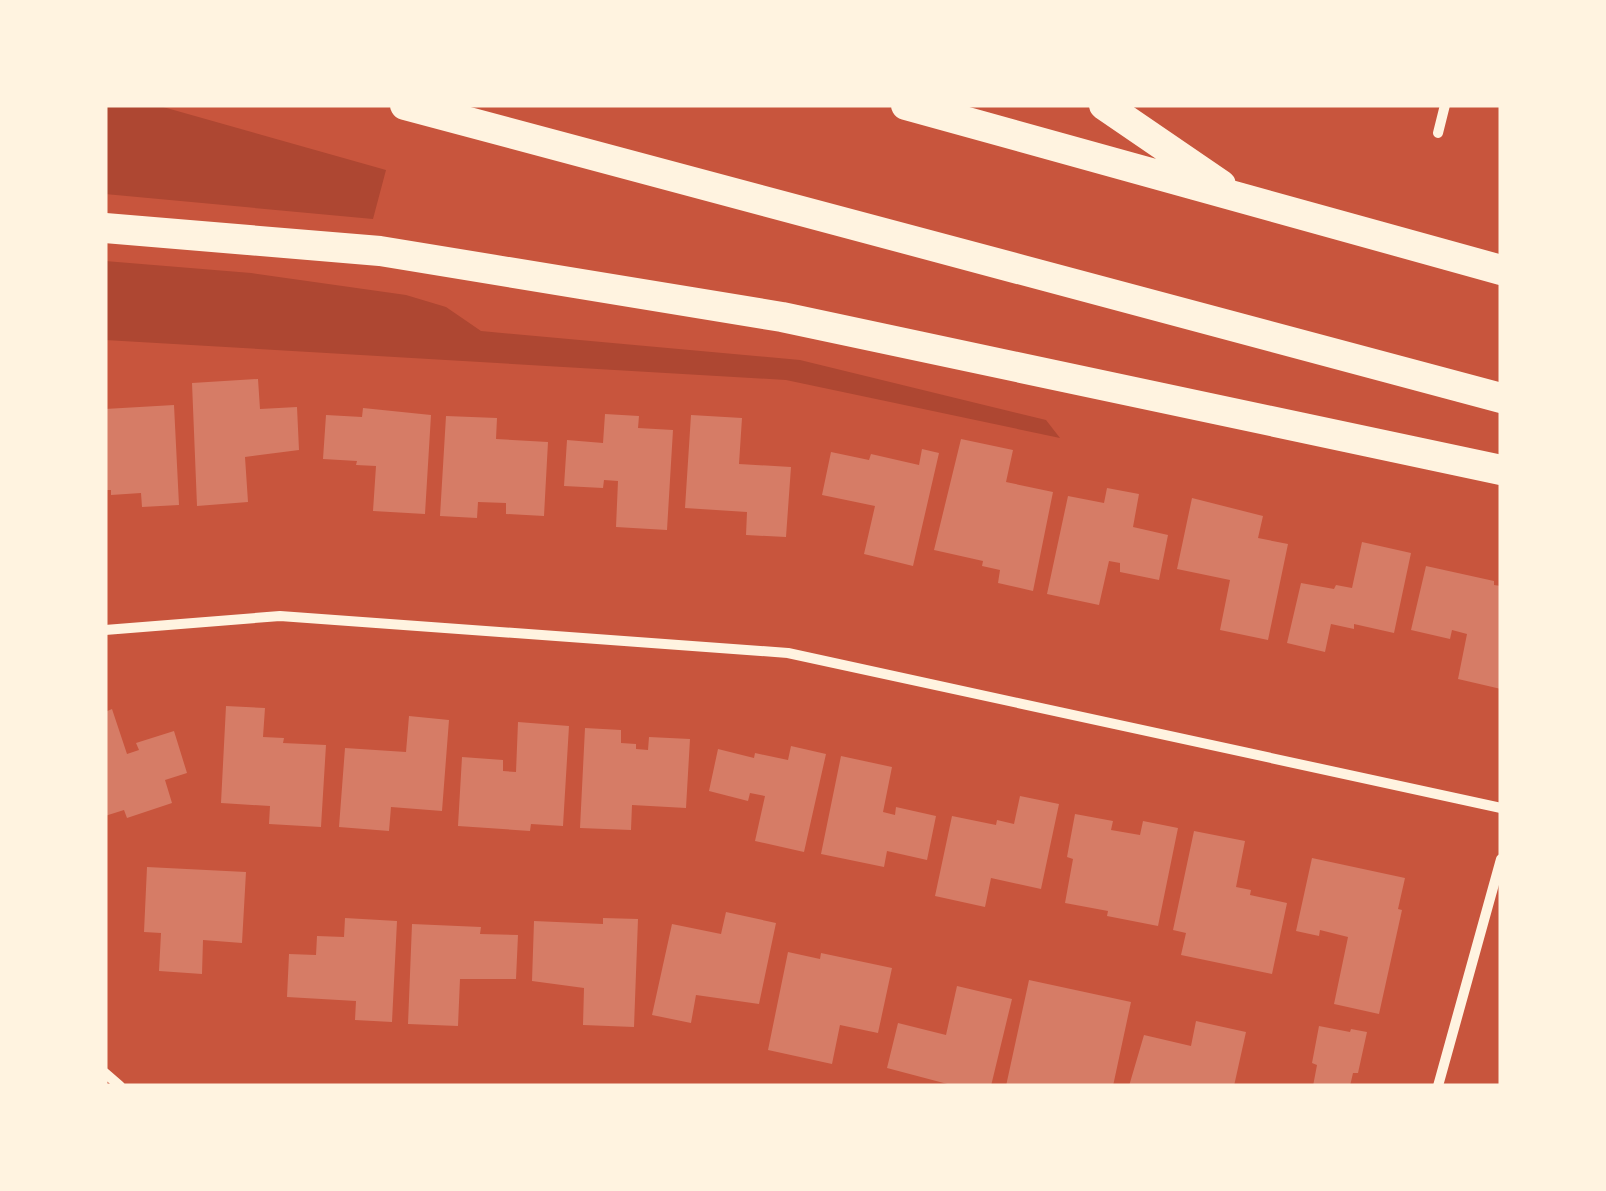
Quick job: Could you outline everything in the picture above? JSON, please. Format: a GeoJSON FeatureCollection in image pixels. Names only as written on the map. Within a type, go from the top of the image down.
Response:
{"type":"FeatureCollection","features":[{"type":"Feature","properties":{"kind":"highway"},"geometry":{"type":"LineString","coordinates":[[405,105],[1501,398]]}},
{"type":"Feature","properties":{"kind":"highway"},"geometry":{"type":"LineString","coordinates":[[906,105],[1501,270]]}},
{"type":"Feature","properties":{"kind":"highway"},"geometry":{"type":"LineString","coordinates":[[1104,105],[1240,198]]}},
{"type":"Feature","properties":{"kind":"highway"},"geometry":{"type":"LineString","coordinates":[[105,228],[380,251],[782,317],[1501,470]]}},
{"type":"Feature","properties":{"kind":"street"},"geometry":{"type":"LineString","coordinates":[[1438,133],[1445,105]]}},
{"type":"Feature","properties":{"kind":"street"},"geometry":{"type":"LineString","coordinates":[[105,630],[280,616],[788,652],[1501,808]]}},
{"type":"Feature","properties":{"kind":"street"},"geometry":{"type":"LineString","coordinates":[[1438,1086],[1501,859]]}},
{"type":"Feature","properties":{"kind":"street"},"geometry":{"type":"LineString","coordinates":[[105,1073],[120,1086]]}},
{"type":"Feature","properties":{"kind":"shaded area"},"geometry":{"type":"Polygon","coordinates":[[[105,105],[156,105],[386,170],[373,219],[105,194],[105,105]]]}},
{"type":"Feature","properties":{"kind":"shaded area"},"geometry":{"type":"Polygon","coordinates":[[[105,261],[251,273],[406,295],[446,307],[481,331],[800,360],[1046,420],[1060,438],[786,380],[105,340],[105,261]]]}},
{"type":"Feature","properties":{"kind":"building"},"geometry":{"type":"Polygon","coordinates":[[[258,379],[260,409],[297,407],[299,450],[245,457],[248,502],[197,506],[192,383],[258,379]]]}},
{"type":"Feature","properties":{"kind":"building"},"geometry":{"type":"Polygon","coordinates":[[[174,405],[179,505],[142,507],[141,493],[111,495],[111,490],[105,490],[105,409],[174,405]]]}},
{"type":"Feature","properties":{"kind":"building"},"geometry":{"type":"Polygon","coordinates":[[[363,408],[431,415],[425,514],[373,511],[376,466],[323,459],[326,415],[362,417],[363,408]]]}},
{"type":"Feature","properties":{"kind":"building"},"geometry":{"type":"Polygon","coordinates":[[[605,414],[639,416],[638,428],[673,430],[667,530],[616,527],[618,481],[604,480],[603,488],[564,486],[567,440],[603,443],[605,414]]]}},
{"type":"Feature","properties":{"kind":"building"},"geometry":{"type":"Polygon","coordinates":[[[691,415],[742,418],[739,464],[791,467],[786,537],[746,535],[747,512],[685,508],[691,415]]]}},
{"type":"Feature","properties":{"kind":"building"},"geometry":{"type":"Polygon","coordinates":[[[446,416],[497,418],[496,439],[548,442],[544,516],[506,514],[506,503],[478,502],[477,518],[440,516],[446,416]]]}},
{"type":"Feature","properties":{"kind":"building"},"geometry":{"type":"Polygon","coordinates":[[[961,439],[1013,450],[1006,482],[1053,492],[1033,591],[998,583],[1000,570],[982,566],[983,561],[934,550],[961,439]]]}},
{"type":"Feature","properties":{"kind":"building"},"geometry":{"type":"Polygon","coordinates":[[[922,449],[939,453],[913,566],[864,554],[875,506],[822,495],[831,452],[869,460],[871,454],[919,465],[922,449]]]}},
{"type":"Feature","properties":{"kind":"building"},"geometry":{"type":"Polygon","coordinates":[[[1107,488],[1139,494],[1133,527],[1168,535],[1159,580],[1120,572],[1120,563],[1109,561],[1099,605],[1047,594],[1068,496],[1104,503],[1107,488]]]}},
{"type":"Feature","properties":{"kind":"building"},"geometry":{"type":"Polygon","coordinates":[[[1192,498],[1263,516],[1258,538],[1288,544],[1268,640],[1220,630],[1230,580],[1177,569],[1192,498]]]}},
{"type":"Feature","properties":{"kind":"building"},"geometry":{"type":"Polygon","coordinates":[[[1362,542],[1411,553],[1394,633],[1354,624],[1354,629],[1331,624],[1325,652],[1287,643],[1301,583],[1352,588],[1362,542]]]}},
{"type":"Feature","properties":{"kind":"building"},"geometry":{"type":"Polygon","coordinates":[[[1426,566],[1494,581],[1494,585],[1501,586],[1501,689],[1458,679],[1467,634],[1452,630],[1450,639],[1411,630],[1426,566]]]}},
{"type":"Feature","properties":{"kind":"building"},"geometry":{"type":"Polygon","coordinates":[[[226,706],[265,708],[263,737],[284,738],[283,743],[326,745],[321,827],[269,824],[270,806],[221,803],[226,706]]]}},
{"type":"Feature","properties":{"kind":"building"},"geometry":{"type":"Polygon","coordinates":[[[112,709],[127,754],[139,750],[136,743],[174,731],[187,773],[165,780],[172,803],[127,818],[124,810],[105,816],[105,712],[112,709]]]}},
{"type":"Feature","properties":{"kind":"building"},"geometry":{"type":"Polygon","coordinates":[[[409,716],[449,720],[442,811],[391,807],[389,831],[339,827],[345,748],[406,752],[409,716]]]}},
{"type":"Feature","properties":{"kind":"building"},"geometry":{"type":"Polygon","coordinates":[[[518,722],[569,726],[563,826],[531,824],[530,831],[458,826],[462,757],[503,760],[503,771],[516,772],[518,722]]]}},
{"type":"Feature","properties":{"kind":"building"},"geometry":{"type":"Polygon","coordinates":[[[585,728],[621,730],[621,743],[636,744],[636,749],[648,750],[649,737],[690,739],[686,808],[632,805],[631,830],[580,828],[585,728]]]}},
{"type":"Feature","properties":{"kind":"building"},"geometry":{"type":"Polygon","coordinates":[[[791,746],[826,754],[804,852],[755,841],[765,796],[750,793],[748,801],[709,791],[718,749],[754,758],[755,753],[788,760],[791,746]]]}},
{"type":"Feature","properties":{"kind":"building"},"geometry":{"type":"Polygon","coordinates":[[[841,756],[892,767],[883,812],[895,815],[896,807],[936,816],[927,860],[887,851],[884,867],[821,854],[841,756]]]}},
{"type":"Feature","properties":{"kind":"building"},"geometry":{"type":"Polygon","coordinates":[[[1020,796],[1059,804],[1041,889],[991,878],[985,907],[935,896],[952,816],[996,825],[997,820],[1014,824],[1020,796]]]}},
{"type":"Feature","properties":{"kind":"building"},"geometry":{"type":"Polygon","coordinates":[[[1075,814],[1113,821],[1111,830],[1140,835],[1143,821],[1178,828],[1158,926],[1065,903],[1073,859],[1067,857],[1075,814]]]}},
{"type":"Feature","properties":{"kind":"building"},"geometry":{"type":"Polygon","coordinates":[[[1194,831],[1245,841],[1236,887],[1251,890],[1250,895],[1287,903],[1272,974],[1181,955],[1186,933],[1173,930],[1194,831]]]}},
{"type":"Feature","properties":{"kind":"building"},"geometry":{"type":"Polygon","coordinates":[[[1312,858],[1405,878],[1398,909],[1402,910],[1379,1014],[1334,1004],[1348,937],[1320,930],[1319,936],[1296,931],[1312,858]]]}},
{"type":"Feature","properties":{"kind":"building"},"geometry":{"type":"Polygon","coordinates":[[[147,867],[246,872],[242,943],[203,940],[202,974],[159,971],[161,933],[144,932],[147,867]]]}},
{"type":"Feature","properties":{"kind":"building"},"geometry":{"type":"Polygon","coordinates":[[[726,912],[776,923],[759,1004],[696,995],[691,1023],[652,1015],[672,924],[721,934],[726,912]]]}},
{"type":"Feature","properties":{"kind":"building"},"geometry":{"type":"Polygon","coordinates":[[[345,918],[397,921],[392,1022],[355,1020],[356,1001],[287,997],[289,954],[316,955],[317,936],[344,937],[345,918]]]}},
{"type":"Feature","properties":{"kind":"building"},"geometry":{"type":"Polygon","coordinates":[[[603,918],[638,919],[634,1027],[583,1025],[584,988],[532,981],[534,921],[603,924],[603,918]]]}},
{"type":"Feature","properties":{"kind":"building"},"geometry":{"type":"Polygon","coordinates":[[[412,924],[481,927],[480,934],[518,935],[516,979],[460,979],[458,1026],[408,1024],[412,924]]]}},
{"type":"Feature","properties":{"kind":"building"},"geometry":{"type":"Polygon","coordinates":[[[788,952],[820,959],[821,953],[892,968],[878,1033],[840,1025],[832,1064],[768,1050],[788,952]]]}},
{"type":"Feature","properties":{"kind":"building"},"geometry":{"type":"Polygon","coordinates":[[[1029,980],[1131,1002],[1113,1086],[1006,1086],[1029,980]]]}},
{"type":"Feature","properties":{"kind":"building"},"geometry":{"type":"Polygon","coordinates":[[[957,986],[1012,999],[991,1086],[955,1086],[887,1068],[898,1023],[946,1035],[957,986]]]}},
{"type":"Feature","properties":{"kind":"building"},"geometry":{"type":"Polygon","coordinates":[[[1196,1021],[1246,1032],[1234,1086],[1129,1086],[1144,1035],[1191,1046],[1196,1021]]]}},
{"type":"Feature","properties":{"kind":"building"},"geometry":{"type":"Polygon","coordinates":[[[1319,1026],[1367,1032],[1358,1073],[1353,1073],[1350,1086],[1313,1086],[1317,1065],[1312,1063],[1319,1026]]]}}]}
